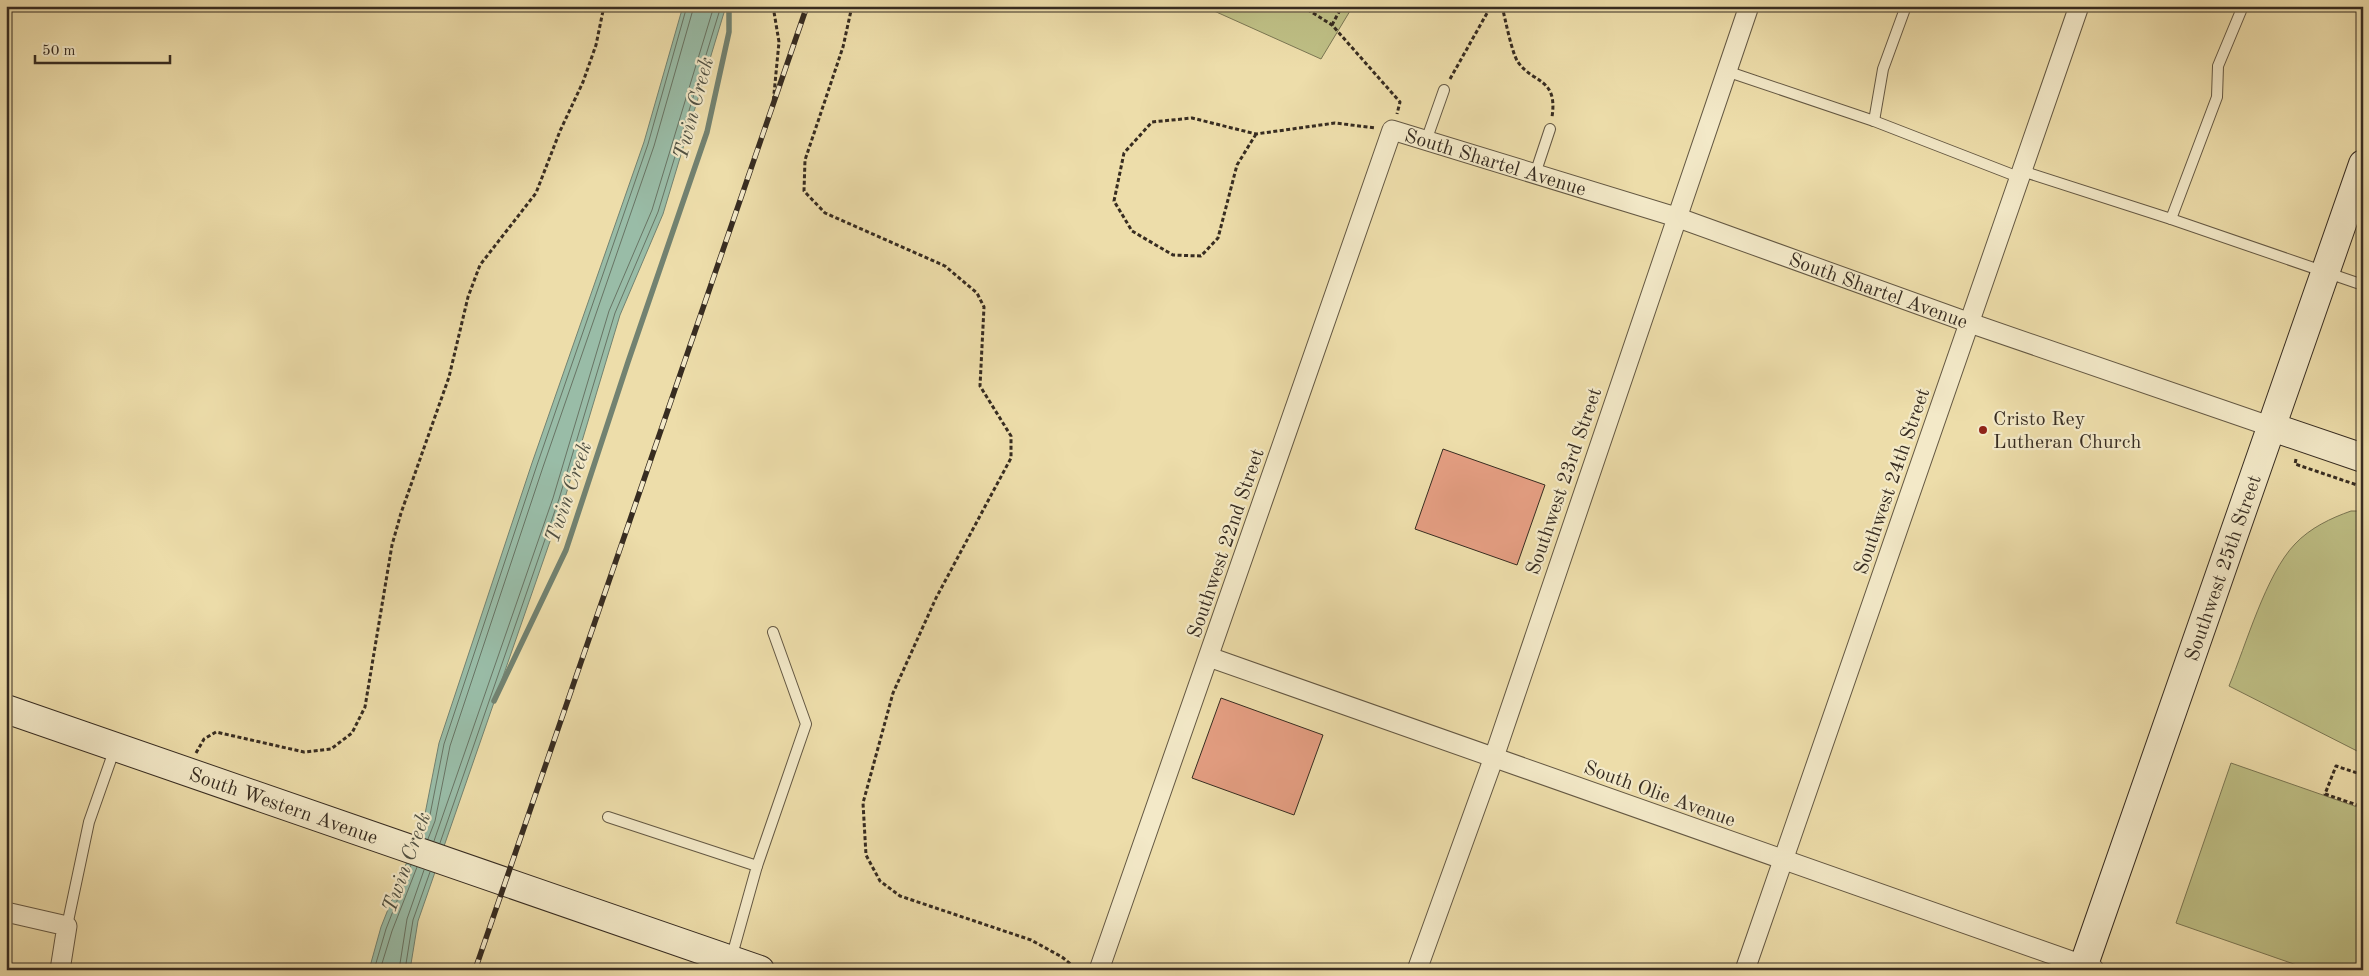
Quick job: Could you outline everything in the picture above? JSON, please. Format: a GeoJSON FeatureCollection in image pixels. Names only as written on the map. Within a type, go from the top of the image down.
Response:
{"type":"FeatureCollection","features":[{"type":"Feature","properties":{"kind":"street","name":"Southwest 23rd Street"},"geometry":{"type":"LineString","coordinates":[[1417,970],[1494,757],[1748,6]]}},
{"type":"Feature","properties":{"kind":"street","name":"Southwest 24th Street"},"geometry":{"type":"LineString","coordinates":[[1745,970],[2079,6]]}},
{"type":"Feature","properties":{"kind":"street","name":"South Shartel Avenue"},"geometry":{"type":"LineString","coordinates":[[1392,130],[1676,217],[1970,323],[2363,458]]}},
{"type":"Feature","properties":{"kind":"street","name":"Southwest 22nd Street"},"geometry":{"type":"LineString","coordinates":[[1099,970],[1392,130]]}},
{"type":"Feature","properties":{"kind":"street","name":"Southwest 25th Street"},"geometry":{"type":"LineString","coordinates":[[2087,968],[2363,164]]}},
{"type":"Feature","properties":{"kind":"street","name":"South Olie Avenue"},"geometry":{"type":"LineString","coordinates":[[1209,657],[2087,968]]}},
{"type":"Feature","properties":{"kind":"street","name":"South Western Avenue"},"geometry":{"type":"LineString","coordinates":[[6,709],[760,970]]}},
{"type":"Feature","properties":{"kind":"street"},"geometry":{"type":"LineString","coordinates":[[6,912],[67,926],[60,970]]}},
{"type":"Feature","properties":{"kind":"lane"},"geometry":{"type":"LineString","coordinates":[[1874,121],[1883,69],[1906,6]]}},
{"type":"Feature","properties":{"kind":"lane"},"geometry":{"type":"LineString","coordinates":[[2171,219],[2217,97],[2218,66],[2243,6]]}},
{"type":"Feature","properties":{"kind":"lane"},"geometry":{"type":"LineString","coordinates":[[1726,71],[1874,121],[2021,175],[2171,219],[2363,285]]}},
{"type":"Feature","properties":{"kind":"lane"},"geometry":{"type":"LineString","coordinates":[[1426,141],[1444,90]]}},
{"type":"Feature","properties":{"kind":"lane"},"geometry":{"type":"LineString","coordinates":[[1535,174],[1550,130]]}},
{"type":"Feature","properties":{"kind":"lane"},"geometry":{"type":"LineString","coordinates":[[731,960],[757,866],[806,724],[773,632]]}},
{"type":"Feature","properties":{"kind":"lane"},"geometry":{"type":"LineString","coordinates":[[67,926],[89,822],[116,747]]}},
{"type":"Feature","properties":{"kind":"lane"},"geometry":{"type":"LineString","coordinates":[[608,817],[757,866]]}},
{"type":"Feature","properties":{"kind":"path"},"geometry":{"type":"LineString","coordinates":[[188,772],[197,749],[204,739],[216,732],[304,752],[331,749],[352,733],[365,707],[392,545],[401,513],[449,377],[468,297],[480,265],[536,193],[560,132],[583,82],[596,45],[604,6]]}},
{"type":"Feature","properties":{"kind":"path"},"geometry":{"type":"LineString","coordinates":[[773,6],[779,42],[774,104]]}},
{"type":"Feature","properties":{"kind":"path"},"geometry":{"type":"LineString","coordinates":[[852,6],[843,47],[805,160],[804,191],[825,213],[945,266],[977,292],[984,307],[980,386],[1011,436],[1011,458],[936,598],[893,693],[863,803],[866,854],[880,882],[900,896],[1031,940],[1062,957],[1078,970]]}},
{"type":"Feature","properties":{"kind":"path"},"geometry":{"type":"LineString","coordinates":[[1256,134],[1237,165],[1218,238],[1201,256],[1173,255],[1132,231],[1114,201],[1124,153],[1152,122],[1192,118],[1256,134],[1335,123],[1392,130],[1400,102],[1332,25],[1302,6]]}},
{"type":"Feature","properties":{"kind":"path"},"geometry":{"type":"LineString","coordinates":[[1332,25],[1342,6]]}},
{"type":"Feature","properties":{"kind":"path"},"geometry":{"type":"LineString","coordinates":[[1444,90],[1492,6]]}},
{"type":"Feature","properties":{"kind":"path"},"geometry":{"type":"LineString","coordinates":[[1502,6],[1517,62],[1549,87],[1554,106],[1550,130]]}},
{"type":"Feature","properties":{"kind":"path"},"geometry":{"type":"LineString","coordinates":[[2363,775],[2336,766],[2325,794],[2363,807]]}},
{"type":"Feature","properties":{"kind":"green space"},"geometry":{"type":"Polygon","coordinates":[[[1203,6],[1353,6],[1321,59],[1203,6]]]}},
{"type":"Feature","properties":{"kind":"green space"},"geometry":{"type":"Polygon","coordinates":[[[2351,511],[2363,511],[2363,754],[2229,686],[2266,591],[2285,557],[2301,538],[2314,528],[2351,511]]]}},
{"type":"Feature","properties":{"kind":"green space"},"geometry":{"type":"Polygon","coordinates":[[[2231,763],[2363,809],[2363,970],[2311,970],[2176,923],[2231,763]]]}},
{"type":"Feature","properties":{"kind":"water"},"geometry":{"type":"Polygon","coordinates":[[[683,6],[726,6],[663,214],[620,315],[564,501],[418,921],[410,970],[369,970],[381,927],[424,819],[439,743],[532,463],[644,142],[683,6]]]}},
{"type":"Feature","properties":{"kind":"building"},"geometry":{"type":"Polygon","coordinates":[[[1443,449],[1545,485],[1517,565],[1415,529],[1443,449]]]}},
{"type":"Feature","properties":{"kind":"building"},"geometry":{"type":"Polygon","coordinates":[[[1221,698],[1323,735],[1294,815],[1192,778],[1221,698]]]}},
{"type":"Feature","properties":{"kind":"waterway","name":"Twin Creek"},"geometry":{"type":"LineString","coordinates":[[494,701],[566,550],[707,132],[729,32],[729,6]]}},
{"type":"Feature","properties":{"kind":"railway"},"geometry":{"type":"LineString","coordinates":[[475,970],[807,6]]}},
{"type":"Feature","properties":{"kind":"place","name":"Cristo Rey Lutheran Church"},"geometry":{"type":"Point","coordinates":[1983,430]}}]}
